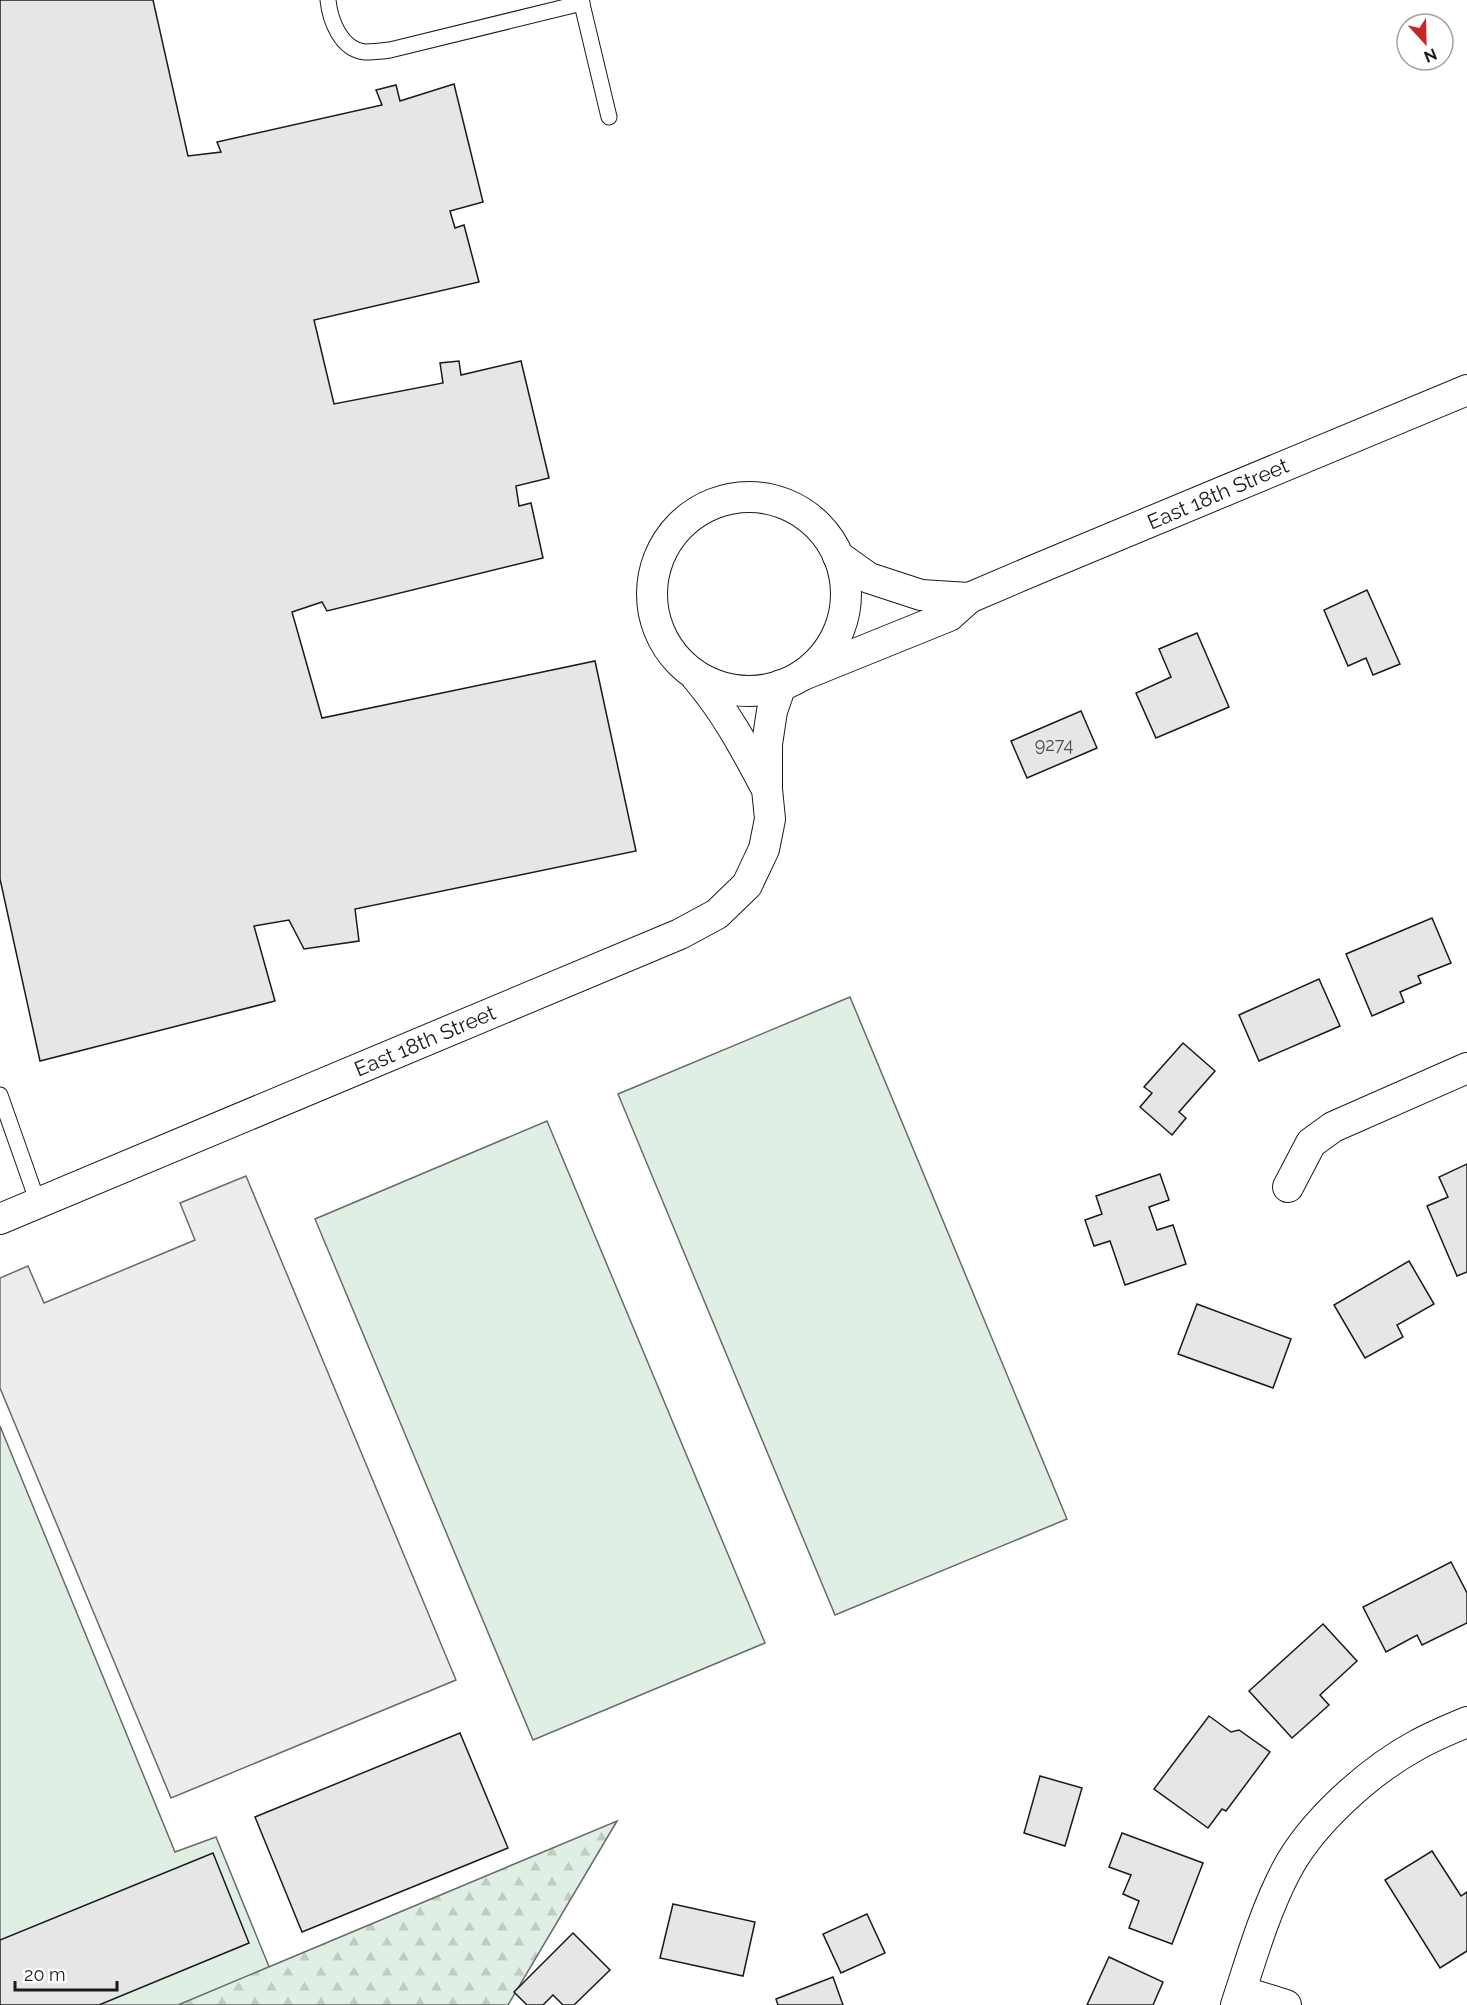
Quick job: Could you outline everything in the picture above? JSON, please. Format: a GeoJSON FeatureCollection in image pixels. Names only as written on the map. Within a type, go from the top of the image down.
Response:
{"type":"FeatureCollection","features":[{"type":"Feature","properties":{"kind":"street","name":"East 18th Street"},"geometry":{"type":"LineString","coordinates":[[969,598],[1467,390]]}},
{"type":"Feature","properties":{"kind":"street"},"geometry":{"type":"LineString","coordinates":[[750,496],[781,501],[808,516],[830,538],[843,566],[847,596],[841,627],[826,654],[792,680],[772,711],[767,744],[766,789],[720,705],[693,674],[673,656],[659,632],[652,606],[652,579],[660,553],[675,531],[695,512],[720,501],[750,496]]}},
{"type":"Feature","properties":{"kind":"street"},"geometry":{"type":"LineString","coordinates":[[838,556],[869,578],[921,595],[969,598]]}},
{"type":"Feature","properties":{"kind":"street"},"geometry":{"type":"LineString","coordinates":[[693,674],[718,686],[744,691],[792,680],[950,616],[969,598]]}},
{"type":"Feature","properties":{"kind":"street","name":"East 18th Street"},"geometry":{"type":"LineString","coordinates":[[0,1219],[680,934],[717,914],[747,885],[764,849],[770,819],[766,789]]}},
{"type":"Feature","properties":{"kind":"street"},"geometry":{"type":"LineString","coordinates":[[1288,1187],[1311,1143],[1334,1127],[1467,1068]]}},
{"type":"Feature","properties":{"kind":"street"},"geometry":{"type":"LineString","coordinates":[[1286,2005],[1239,1998],[1273,1897],[1287,1869],[1306,1841],[1331,1812],[1390,1761],[1417,1744],[1467,1722]]}},
{"type":"Feature","properties":{"kind":"lane"},"geometry":{"type":"LineString","coordinates":[[328,0],[333,24],[343,39],[363,52],[390,50],[581,2],[609,117]]}},
{"type":"Feature","properties":{"kind":"lane"},"geometry":{"type":"LineString","coordinates":[[1,1098],[38,1203]]}},
{"type":"Feature","properties":{"kind":"green space"},"geometry":{"type":"Polygon","coordinates":[[[850,997],[1067,1519],[835,1615],[618,1094],[850,997]]]}},
{"type":"Feature","properties":{"kind":"green space"},"geometry":{"type":"Polygon","coordinates":[[[547,1121],[765,1643],[533,1740],[315,1219],[547,1121]]]}},
{"type":"Feature","properties":{"kind":"green space"},"geometry":{"type":"Polygon","coordinates":[[[0,1426],[175,1852],[216,1837],[270,1969],[183,2005],[0,2005],[0,1426]]]}},
{"type":"Feature","properties":{"kind":"green space"},"geometry":{"type":"Polygon","coordinates":[[[617,1821],[508,2005],[178,2005],[617,1821]]]}},
{"type":"Feature","properties":{"kind":"shaded area"},"geometry":{"type":"Polygon","coordinates":[[[246,1176],[456,1680],[171,1798],[0,1388],[0,1278],[28,1266],[44,1303],[195,1240],[180,1203],[246,1176]]]}},
{"type":"Feature","properties":{"kind":"building"},"geometry":{"type":"Polygon","coordinates":[[[0,0],[153,0],[188,156],[221,152],[217,142],[382,105],[376,90],[396,85],[400,101],[454,84],[483,202],[450,211],[455,228],[464,225],[479,282],[314,320],[334,404],[443,383],[440,363],[459,361],[461,375],[521,361],[549,478],[516,486],[519,506],[531,503],[543,558],[327,611],[322,602],[292,612],[322,718],[595,661],[636,851],[355,909],[359,941],[304,949],[289,920],[254,926],[275,1001],[40,1061],[0,879],[0,0]]]}},
{"type":"Feature","properties":{"kind":"building"},"geometry":{"type":"Polygon","coordinates":[[[1367,590],[1400,664],[1373,675],[1366,658],[1348,666],[1324,610],[1367,590]]]}},
{"type":"Feature","properties":{"kind":"building"},"geometry":{"type":"Polygon","coordinates":[[[1197,633],[1229,707],[1156,738],[1136,693],[1171,677],[1159,649],[1197,633]]]}},
{"type":"Feature","properties":{"kind":"building"},"geometry":{"type":"Polygon","coordinates":[[[1081,711],[1097,748],[1027,778],[1011,741],[1081,711]]]}},
{"type":"Feature","properties":{"kind":"building"},"geometry":{"type":"Polygon","coordinates":[[[1432,918],[1451,963],[1418,976],[1421,983],[1400,992],[1404,1002],[1372,1016],[1346,954],[1432,918]]]}},
{"type":"Feature","properties":{"kind":"building"},"geometry":{"type":"Polygon","coordinates":[[[1319,979],[1340,1026],[1259,1061],[1239,1015],[1319,979]]]}},
{"type":"Feature","properties":{"kind":"building"},"geometry":{"type":"Polygon","coordinates":[[[1183,1043],[1215,1071],[1179,1112],[1186,1118],[1172,1135],[1140,1107],[1152,1093],[1144,1087],[1183,1043]]]}},
{"type":"Feature","properties":{"kind":"building"},"geometry":{"type":"Polygon","coordinates":[[[1467,1164],[1467,1272],[1457,1276],[1427,1206],[1448,1197],[1439,1177],[1467,1164]]]}},
{"type":"Feature","properties":{"kind":"building"},"geometry":{"type":"Polygon","coordinates":[[[1160,1174],[1169,1200],[1149,1207],[1157,1230],[1173,1225],[1186,1264],[1125,1285],[1110,1241],[1094,1246],[1085,1220],[1102,1214],[1096,1196],[1160,1174]]]}},
{"type":"Feature","properties":{"kind":"building"},"geometry":{"type":"Polygon","coordinates":[[[1409,1261],[1434,1304],[1397,1325],[1403,1337],[1365,1358],[1334,1305],[1409,1261]]]}},
{"type":"Feature","properties":{"kind":"building"},"geometry":{"type":"Polygon","coordinates":[[[1197,1304],[1291,1339],[1273,1388],[1178,1354],[1197,1304]]]}},
{"type":"Feature","properties":{"kind":"building"},"geometry":{"type":"Polygon","coordinates":[[[1451,1562],[1467,1593],[1467,1623],[1422,1645],[1417,1635],[1386,1652],[1363,1607],[1451,1562]]]}},
{"type":"Feature","properties":{"kind":"building"},"geometry":{"type":"Polygon","coordinates":[[[1323,1624],[1357,1661],[1320,1695],[1329,1705],[1292,1738],[1249,1691],[1323,1624]]]}},
{"type":"Feature","properties":{"kind":"building"},"geometry":{"type":"Polygon","coordinates":[[[1209,1716],[1231,1732],[1239,1730],[1270,1752],[1226,1811],[1222,1809],[1208,1828],[1154,1789],[1209,1716]]]}},
{"type":"Feature","properties":{"kind":"building"},"geometry":{"type":"Polygon","coordinates":[[[460,1733],[508,1848],[302,1932],[255,1817],[460,1733]]]}},
{"type":"Feature","properties":{"kind":"building"},"geometry":{"type":"Polygon","coordinates":[[[1040,1776],[1082,1788],[1065,1846],[1024,1833],[1040,1776]]]}},
{"type":"Feature","properties":{"kind":"building"},"geometry":{"type":"Polygon","coordinates":[[[1122,1833],[1203,1863],[1172,1944],[1129,1928],[1139,1901],[1123,1894],[1131,1875],[1109,1867],[1122,1833]]]}},
{"type":"Feature","properties":{"kind":"building"},"geometry":{"type":"Polygon","coordinates":[[[1432,1851],[1461,1896],[1467,1892],[1467,1951],[1440,1968],[1385,1880],[1432,1851]]]}},
{"type":"Feature","properties":{"kind":"building"},"geometry":{"type":"Polygon","coordinates":[[[213,1853],[249,1943],[99,2005],[0,2005],[0,1940],[213,1853]]]}},
{"type":"Feature","properties":{"kind":"building"},"geometry":{"type":"Polygon","coordinates":[[[673,1904],[755,1922],[743,1976],[660,1958],[673,1904]]]}},
{"type":"Feature","properties":{"kind":"building"},"geometry":{"type":"Polygon","coordinates":[[[867,1914],[885,1953],[841,1973],[823,1934],[867,1914]]]}},
{"type":"Feature","properties":{"kind":"building"},"geometry":{"type":"Polygon","coordinates":[[[573,1933],[610,1970],[574,2005],[563,2005],[553,1995],[543,2005],[527,2005],[514,1992],[573,1933]]]}},
{"type":"Feature","properties":{"kind":"building"},"geometry":{"type":"Polygon","coordinates":[[[1109,1957],[1163,1982],[1153,2005],[1087,2005],[1109,1957]]]}},
{"type":"Feature","properties":{"kind":"building"},"geometry":{"type":"Polygon","coordinates":[[[833,1977],[843,2005],[778,2005],[776,1999],[833,1977]]]}}]}
